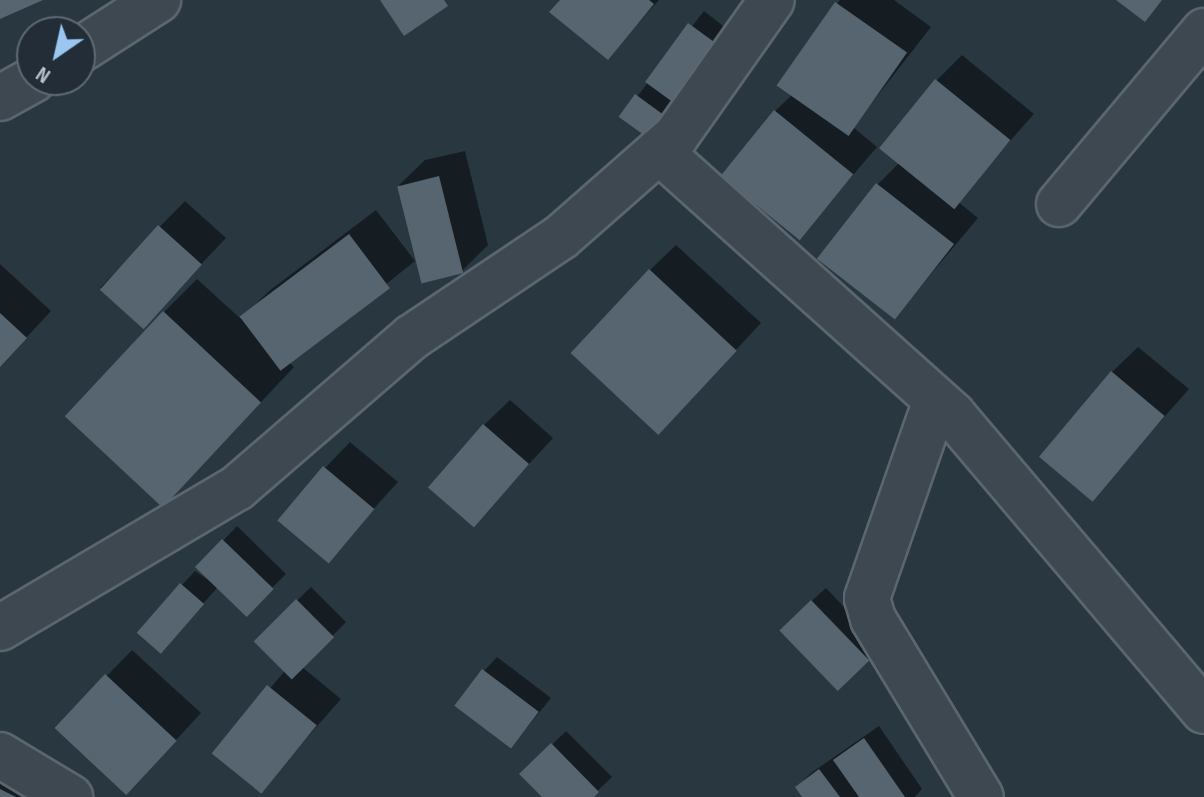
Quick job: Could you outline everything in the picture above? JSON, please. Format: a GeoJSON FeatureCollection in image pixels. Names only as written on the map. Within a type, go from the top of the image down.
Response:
{"type":"FeatureCollection","features":[{"type":"Feature","properties":{"kind":"street"},"geometry":{"type":"LineString","coordinates":[[96,40],[158,0]]}},
{"type":"Feature","properties":{"kind":"street"},"geometry":{"type":"LineString","coordinates":[[0,628],[237,488],[412,337],[561,237],[676,136],[772,0]]}},
{"type":"Feature","properties":{"kind":"street"},"geometry":{"type":"LineString","coordinates":[[1059,204],[1204,31]]}},
{"type":"Feature","properties":{"kind":"street"},"geometry":{"type":"LineString","coordinates":[[659,151],[936,400],[1204,711]]}},
{"type":"Feature","properties":{"kind":"street"},"geometry":{"type":"LineString","coordinates":[[936,400],[867,598],[873,619],[981,797]]}},
{"type":"Feature","properties":{"kind":"street"},"geometry":{"type":"LineString","coordinates":[[0,755],[70,797]]}},
{"type":"Feature","properties":{"kind":"building"},"geometry":{"type":"Polygon","coordinates":[[[0,0],[43,0],[0,19],[0,0]]]}},
{"type":"Feature","properties":{"kind":"building"},"geometry":{"type":"Polygon","coordinates":[[[380,0],[444,0],[448,6],[404,36],[380,0]]]}},
{"type":"Feature","properties":{"kind":"building"},"geometry":{"type":"Polygon","coordinates":[[[560,0],[649,0],[654,4],[608,60],[549,12],[560,0]]]}},
{"type":"Feature","properties":{"kind":"building"},"geometry":{"type":"Polygon","coordinates":[[[1116,0],[1162,0],[1145,22],[1116,0]]]}},
{"type":"Feature","properties":{"kind":"building"},"geometry":{"type":"Polygon","coordinates":[[[835,2],[907,52],[849,136],[776,86],[835,2]]]}},
{"type":"Feature","properties":{"kind":"building"},"geometry":{"type":"Polygon","coordinates":[[[688,23],[718,45],[675,104],[645,82],[688,23]]]}},
{"type":"Feature","properties":{"kind":"building"},"geometry":{"type":"Polygon","coordinates":[[[935,79],[1010,140],[954,209],[879,148],[935,79]]]}},
{"type":"Feature","properties":{"kind":"building"},"geometry":{"type":"Polygon","coordinates":[[[635,94],[664,115],[648,138],[619,117],[635,94]]]}},
{"type":"Feature","properties":{"kind":"building"},"geometry":{"type":"Polygon","coordinates":[[[774,110],[853,174],[800,240],[721,176],[774,110]]]}},
{"type":"Feature","properties":{"kind":"building"},"geometry":{"type":"Polygon","coordinates":[[[439,176],[463,273],[421,283],[397,186],[439,176]]]}},
{"type":"Feature","properties":{"kind":"building"},"geometry":{"type":"Polygon","coordinates":[[[876,183],[954,244],[895,320],[817,259],[876,183]]]}},
{"type":"Feature","properties":{"kind":"building"},"geometry":{"type":"Polygon","coordinates":[[[158,225],[202,264],[144,329],[100,290],[158,225]]]}},
{"type":"Feature","properties":{"kind":"building"},"geometry":{"type":"Polygon","coordinates":[[[349,234],[390,288],[281,371],[240,316],[349,234]]]}},
{"type":"Feature","properties":{"kind":"building"},"geometry":{"type":"Polygon","coordinates":[[[649,269],[737,351],[658,435],[571,353],[649,269]]]}},
{"type":"Feature","properties":{"kind":"building"},"geometry":{"type":"Polygon","coordinates":[[[163,311],[261,402],[163,508],[65,416],[163,311]]]}},
{"type":"Feature","properties":{"kind":"building"},"geometry":{"type":"Polygon","coordinates":[[[0,313],[27,338],[0,367],[0,313]]]}},
{"type":"Feature","properties":{"kind":"building"},"geometry":{"type":"Polygon","coordinates":[[[1111,371],[1165,416],[1093,502],[1039,457],[1111,371]]]}},
{"type":"Feature","properties":{"kind":"building"},"geometry":{"type":"Polygon","coordinates":[[[483,424],[529,464],[474,527],[428,487],[483,424]]]}},
{"type":"Feature","properties":{"kind":"building"},"geometry":{"type":"Polygon","coordinates":[[[323,466],[374,509],[329,563],[277,520],[323,466]]]}},
{"type":"Feature","properties":{"kind":"building"},"geometry":{"type":"Polygon","coordinates":[[[222,539],[274,589],[247,617],[195,567],[222,539]]]}},
{"type":"Feature","properties":{"kind":"building"},"geometry":{"type":"Polygon","coordinates":[[[180,583],[204,604],[161,654],[137,633],[180,583]]]}},
{"type":"Feature","properties":{"kind":"building"},"geometry":{"type":"Polygon","coordinates":[[[296,599],[334,637],[292,680],[254,641],[296,599]]]}},
{"type":"Feature","properties":{"kind":"building"},"geometry":{"type":"Polygon","coordinates":[[[811,600],[869,660],[838,691],[779,631],[811,600]]]}},
{"type":"Feature","properties":{"kind":"building"},"geometry":{"type":"Polygon","coordinates":[[[482,669],[539,712],[511,748],[454,706],[482,669]]]}},
{"type":"Feature","properties":{"kind":"building"},"geometry":{"type":"Polygon","coordinates":[[[105,674],[177,741],[126,795],[55,728],[105,674]]]}},
{"type":"Feature","properties":{"kind":"building"},"geometry":{"type":"Polygon","coordinates":[[[267,685],[317,725],[261,794],[212,753],[267,685]]]}},
{"type":"Feature","properties":{"kind":"building"},"geometry":{"type":"Polygon","coordinates":[[[864,738],[905,797],[859,797],[833,760],[864,738]]]}},
{"type":"Feature","properties":{"kind":"building"},"geometry":{"type":"Polygon","coordinates":[[[551,743],[599,792],[594,797],[542,797],[519,774],[551,743]]]}},
{"type":"Feature","properties":{"kind":"building"},"geometry":{"type":"Polygon","coordinates":[[[819,769],[840,797],[802,797],[795,787],[819,769]]]}},
{"type":"Feature","properties":{"kind":"building"},"geometry":{"type":"Polygon","coordinates":[[[0,789],[16,797],[0,797],[0,789]]]}}]}
